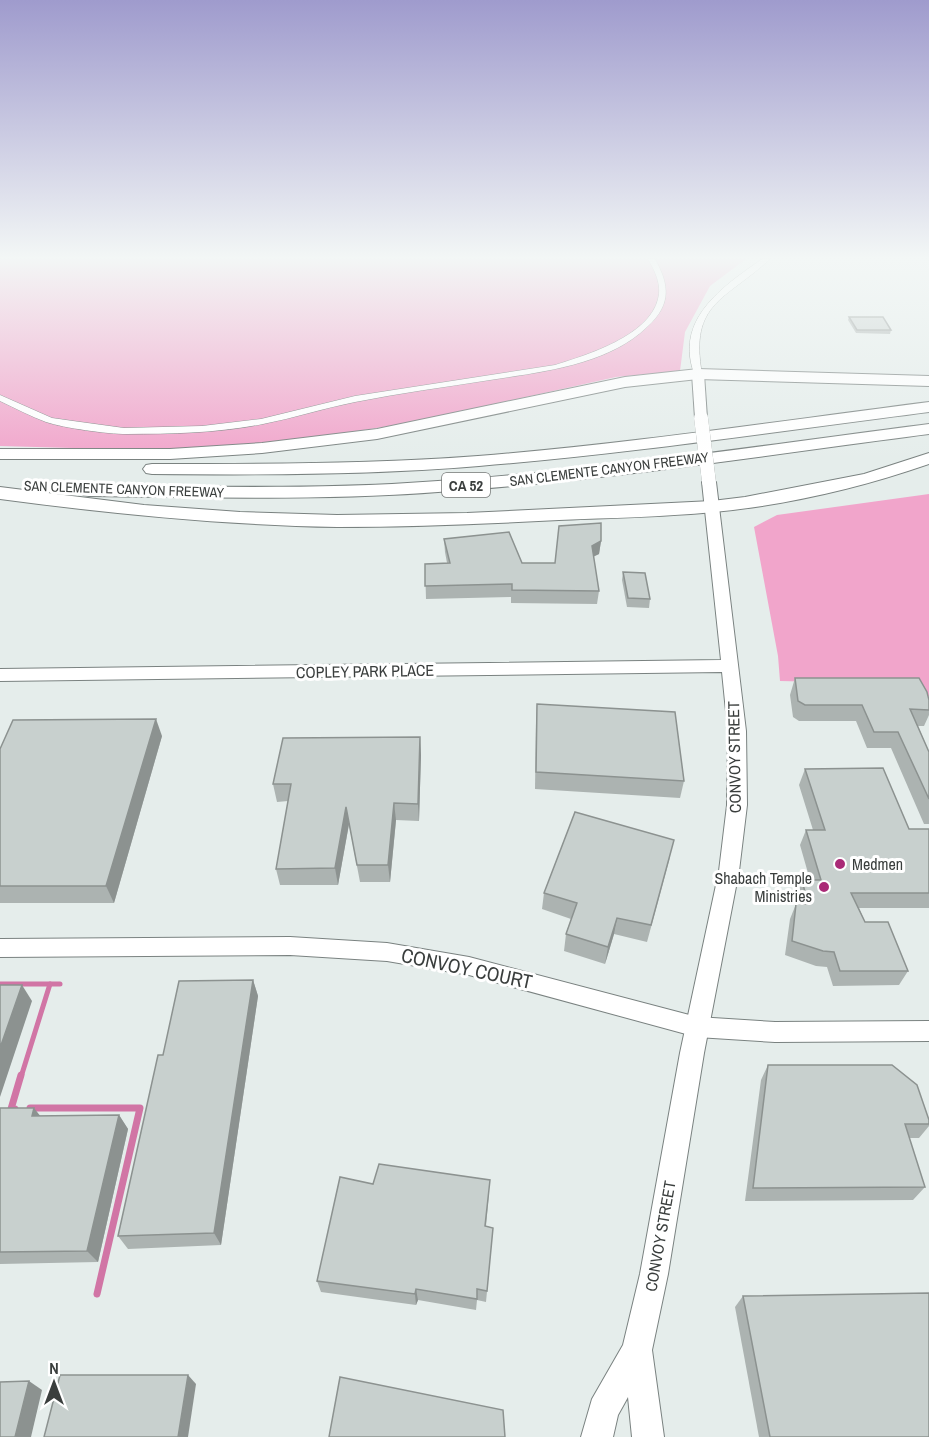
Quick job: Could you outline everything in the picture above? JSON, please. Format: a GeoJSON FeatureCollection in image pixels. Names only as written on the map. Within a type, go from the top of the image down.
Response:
{"type":"FeatureCollection","features":[{"type":"Feature","properties":{"kind":"highway"},"geometry":{"type":"LineString","coordinates":[[0,454],[170,454],[262,448],[376,434],[625,382],[698,374],[929,381]]}},
{"type":"Feature","properties":{"kind":"highway","name":"SAN CLEMENTE CANYON FREEWAY"},"geometry":{"type":"LineString","coordinates":[[0,460],[148,469],[250,470],[479,461],[672,440],[929,407]]}},
{"type":"Feature","properties":{"kind":"highway","name":"SAN CLEMENTE CANYON FREEWAY"},"geometry":{"type":"LineString","coordinates":[[0,485],[109,492],[248,493],[436,487],[557,477],[929,429]]}},
{"type":"Feature","properties":{"kind":"highway"},"geometry":{"type":"LineString","coordinates":[[0,493],[92,507],[253,519],[385,521],[712,507],[754,502],[868,479],[929,458]]}},
{"type":"Feature","properties":{"kind":"main road","name":"CONVOY STREET"},"geometry":{"type":"LineString","coordinates":[[597,1437],[603,1410],[637,1350],[654,1274],[697,1027],[729,871],[737,805],[737,731],[698,374]]}},
{"type":"Feature","properties":{"kind":"main road","name":"COPLEY PARK PLACE"},"geometry":{"type":"LineString","coordinates":[[0,675],[730,666]]}},
{"type":"Feature","properties":{"kind":"main road","name":"CONVOY STREET"},"geometry":{"type":"LineString","coordinates":[[637,1350],[648,1437]]}},
{"type":"Feature","properties":{"kind":"street"},"geometry":{"type":"LineString","coordinates":[[0,398],[50,420],[73,424],[124,431],[202,429],[261,422],[355,399],[556,367],[613,346],[644,326]]}},
{"type":"Feature","properties":{"kind":"street","name":"CONVOY STREET"},"geometry":{"type":"LineString","coordinates":[[697,326],[694,339],[698,374]]}},
{"type":"Feature","properties":{"kind":"street","name":"CONVOY COURT"},"geometry":{"type":"LineString","coordinates":[[0,948],[290,946],[387,952],[469,966],[525,979],[697,1027],[776,1032],[929,1031]]}},
{"type":"Feature","properties":{"kind":"shaded area"},"geometry":{"type":"Polygon","coordinates":[[[0,326],[688,326],[685,332],[680,371],[616,377],[408,423],[287,442],[145,450],[0,446],[0,326]]]}},
{"type":"Feature","properties":{"kind":"shaded area"},"geometry":{"type":"Polygon","coordinates":[[[929,494],[929,696],[917,696],[910,684],[780,681],[778,656],[754,527],[777,515],[929,494]]]}},
{"type":"Feature","properties":{"kind":"building"},"geometry":{"type":"Polygon","coordinates":[[[855,326],[889,326],[891,330],[857,330],[855,326]]]}},
{"type":"Feature","properties":{"kind":"building"},"geometry":{"type":"Polygon","coordinates":[[[601,523],[601,541],[592,546],[599,591],[512,590],[512,584],[425,586],[425,564],[450,563],[444,539],[509,532],[522,563],[555,563],[559,526],[601,523]]]}},
{"type":"Feature","properties":{"kind":"building"},"geometry":{"type":"Polygon","coordinates":[[[623,572],[645,573],[650,599],[628,598],[623,572]]]}},
{"type":"Feature","properties":{"kind":"building"},"geometry":{"type":"Polygon","coordinates":[[[795,678],[919,678],[927,692],[929,710],[910,709],[929,752],[929,799],[898,732],[874,732],[862,705],[805,705],[798,701],[795,678]]]}},
{"type":"Feature","properties":{"kind":"building"},"geometry":{"type":"Polygon","coordinates":[[[537,704],[675,712],[684,781],[536,772],[537,704]]]}},
{"type":"Feature","properties":{"kind":"building"},"geometry":{"type":"Polygon","coordinates":[[[156,719],[106,886],[0,886],[0,749],[13,720],[156,719]]]}},
{"type":"Feature","properties":{"kind":"building"},"geometry":{"type":"Polygon","coordinates":[[[420,737],[418,804],[394,803],[388,865],[357,865],[346,807],[335,868],[276,869],[291,784],[273,784],[283,738],[420,737]]]}},
{"type":"Feature","properties":{"kind":"building"},"geometry":{"type":"Polygon","coordinates":[[[883,768],[909,829],[929,829],[929,893],[851,893],[865,922],[888,922],[908,971],[840,971],[834,952],[823,951],[792,941],[796,904],[808,904],[802,880],[821,880],[806,830],[825,830],[805,769],[883,768]]]}},
{"type":"Feature","properties":{"kind":"building"},"geometry":{"type":"Polygon","coordinates":[[[575,812],[674,840],[651,925],[617,918],[608,947],[566,934],[577,903],[544,893],[575,812]]]}},
{"type":"Feature","properties":{"kind":"building"},"geometry":{"type":"Polygon","coordinates":[[[253,980],[214,1233],[118,1236],[158,1055],[163,1055],[179,981],[253,980]]]}},
{"type":"Feature","properties":{"kind":"building"},"geometry":{"type":"Polygon","coordinates":[[[0,985],[22,985],[0,1048],[0,985]]]}},
{"type":"Feature","properties":{"kind":"building"},"geometry":{"type":"Polygon","coordinates":[[[768,1065],[892,1065],[917,1085],[929,1120],[929,1124],[905,1124],[925,1187],[753,1188],[768,1065]]]}},
{"type":"Feature","properties":{"kind":"building"},"geometry":{"type":"Polygon","coordinates":[[[0,1108],[34,1108],[32,1116],[119,1115],[87,1251],[0,1252],[0,1108]]]}},
{"type":"Feature","properties":{"kind":"building"},"geometry":{"type":"Polygon","coordinates":[[[379,1164],[490,1180],[485,1226],[493,1228],[487,1291],[477,1289],[477,1299],[416,1289],[415,1294],[317,1281],[340,1177],[373,1184],[379,1164]]]}},
{"type":"Feature","properties":{"kind":"building"},"geometry":{"type":"Polygon","coordinates":[[[929,1293],[929,1437],[770,1437],[743,1296],[929,1293]]]}},
{"type":"Feature","properties":{"kind":"building"},"geometry":{"type":"Polygon","coordinates":[[[60,1375],[188,1375],[178,1437],[44,1437],[60,1375]]]}},
{"type":"Feature","properties":{"kind":"building"},"geometry":{"type":"Polygon","coordinates":[[[340,1377],[503,1410],[505,1437],[329,1437],[340,1377]]]}},
{"type":"Feature","properties":{"kind":"building"},"geometry":{"type":"Polygon","coordinates":[[[29,1381],[15,1437],[0,1437],[0,1382],[29,1381]]]}},
{"type":"Feature","properties":{"kind":"waterway"},"geometry":{"type":"LineString","coordinates":[[0,984],[50,984]]}},
{"type":"Feature","properties":{"kind":"waterway"},"geometry":{"type":"LineString","coordinates":[[21,1077],[50,984]]}},
{"type":"Feature","properties":{"kind":"waterway"},"geometry":{"type":"LineString","coordinates":[[50,984],[60,984]]}},
{"type":"Feature","properties":{"kind":"waterway"},"geometry":{"type":"LineString","coordinates":[[15,1109],[11,1109],[21,1075]]}},
{"type":"Feature","properties":{"kind":"waterway"},"geometry":{"type":"LineString","coordinates":[[30,1108],[140,1108],[97,1294]]}},
{"type":"Feature","properties":{"kind":"place","name":"Medmen"},"geometry":{"type":"Point","coordinates":[840,864]}},
{"type":"Feature","properties":{"kind":"place","name":"Shabach Temple Ministries"},"geometry":{"type":"Point","coordinates":[824,887]}}]}
